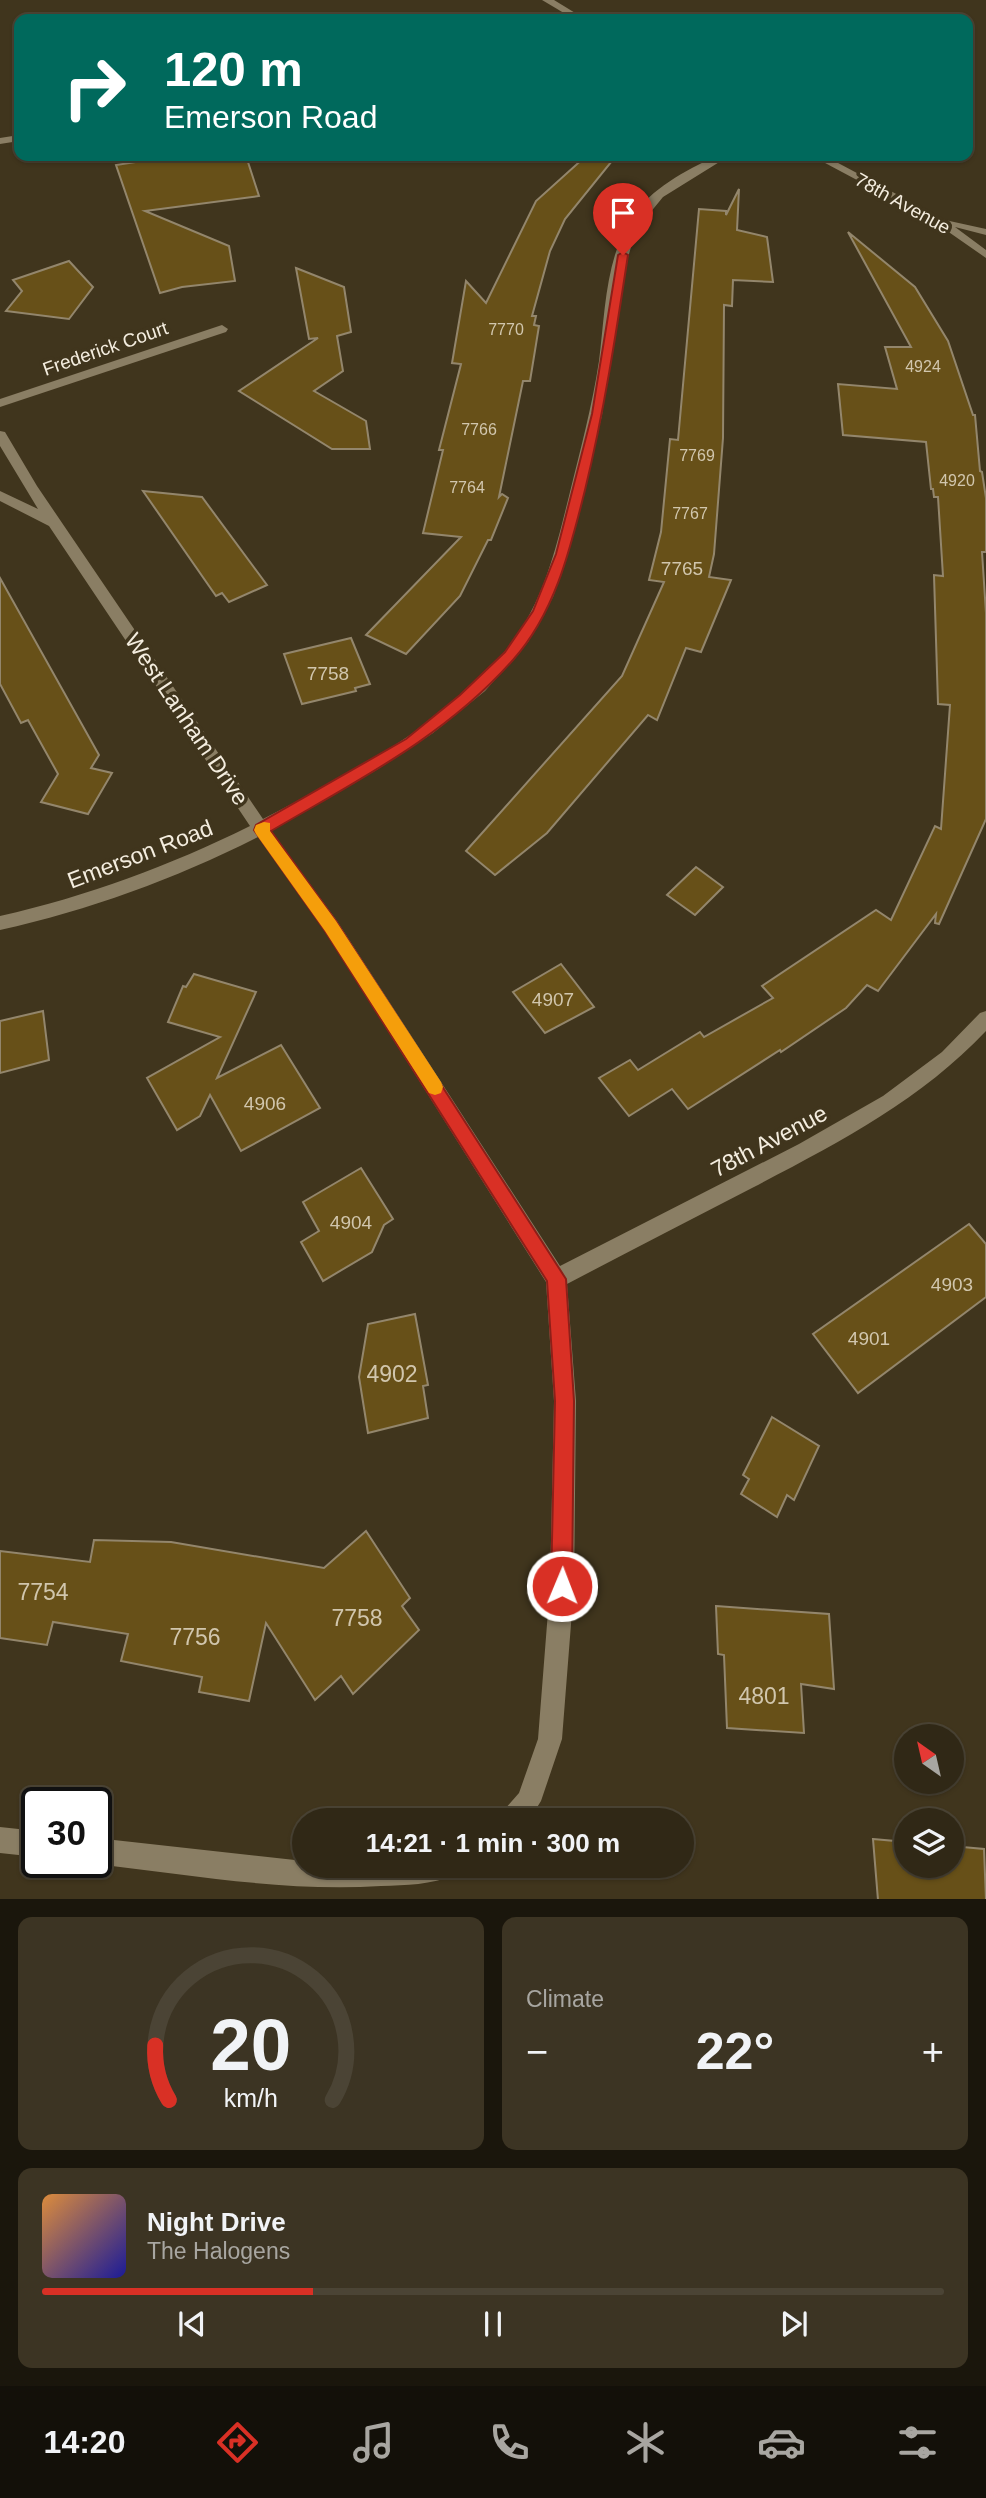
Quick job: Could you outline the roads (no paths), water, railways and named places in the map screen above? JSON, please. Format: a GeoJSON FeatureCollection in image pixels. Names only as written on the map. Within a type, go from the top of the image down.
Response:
{"type":"FeatureCollection","features":[{"type":"Feature","properties":{"kind":"street"},"geometry":{"type":"LineString","coordinates":[[547,0],[569,13]]}},
{"type":"Feature","properties":{"kind":"street","name":"Emerson Road"},"geometry":{"type":"LineString","coordinates":[[0,923],[38,916],[196,861],[261,830],[411,743],[465,699],[510,655],[539,612],[563,554],[597,414],[614,298],[631,230],[643,212],[670,187],[714,161]]}},
{"type":"Feature","properties":{"kind":"street","name":"78th Avenue"},"geometry":{"type":"LineString","coordinates":[[827,161],[934,217],[986,255]]}},
{"type":"Feature","properties":{"kind":"street"},"geometry":{"type":"LineString","coordinates":[[934,217],[986,232]]}},
{"type":"Feature","properties":{"kind":"street","name":"Frederick Court"},"geometry":{"type":"LineString","coordinates":[[0,403],[222,329]]}},
{"type":"Feature","properties":{"kind":"street","name":"West Lanham Drive"},"geometry":{"type":"LineString","coordinates":[[0,435],[56,524],[261,830],[331,926],[556,1279],[565,1401],[562,1586],[550,1739],[529,1801],[523,1808]]}},
{"type":"Feature","properties":{"kind":"street"},"geometry":{"type":"LineString","coordinates":[[0,495],[56,524]]}},
{"type":"Feature","properties":{"kind":"street","name":"78th Avenue"},"geometry":{"type":"LineString","coordinates":[[556,1279],[795,1156],[890,1102],[949,1059],[986,1019]]}},
{"type":"Feature","properties":{"kind":"street"},"geometry":{"type":"LineString","coordinates":[[0,1840],[21,1842]]}},
{"type":"Feature","properties":{"kind":"street"},"geometry":{"type":"LineString","coordinates":[[112,1853],[292,1873]]}}]}
